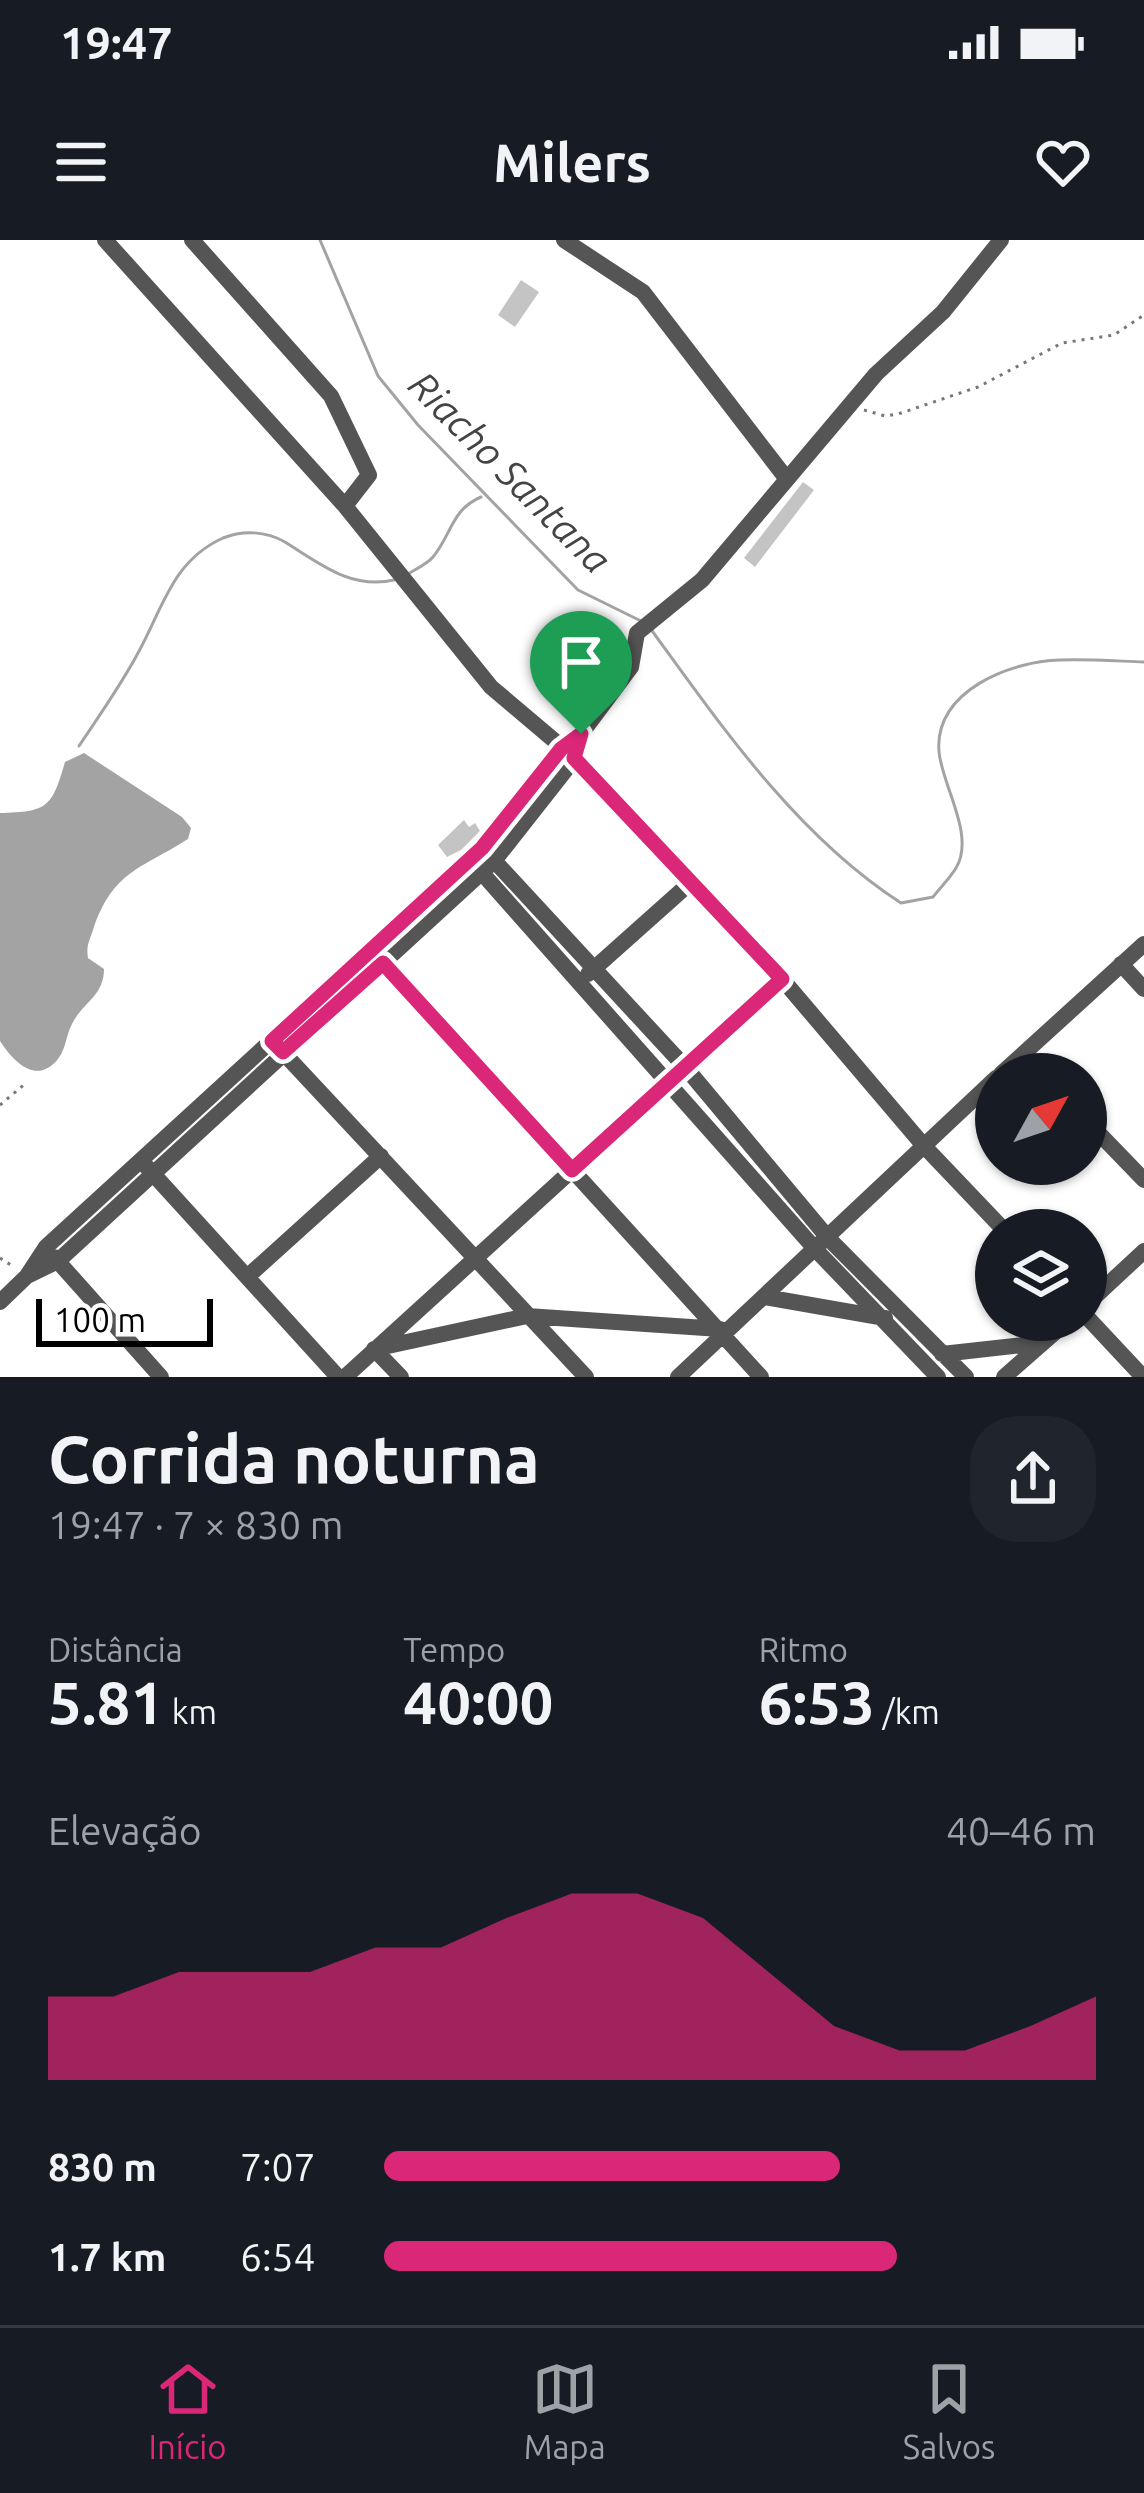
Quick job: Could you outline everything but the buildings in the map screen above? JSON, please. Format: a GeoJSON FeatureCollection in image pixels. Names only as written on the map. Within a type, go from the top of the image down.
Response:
{"type":"FeatureCollection","features":[{"type":"Feature","properties":{"kind":"street"},"geometry":{"type":"LineString","coordinates":[[105,240],[415,587],[491,687],[568,754],[782,979],[984,1209]]}},
{"type":"Feature","properties":{"kind":"street"},"geometry":{"type":"LineString","coordinates":[[192,240],[332,396],[369,475],[344,506]]}},
{"type":"Feature","properties":{"kind":"street"},"geometry":{"type":"LineString","coordinates":[[564,240],[643,292],[786,478]]}},
{"type":"Feature","properties":{"kind":"street"},"geometry":{"type":"LineString","coordinates":[[0,1302],[482,860],[631,667],[634,640],[641,627],[702,580],[876,374],[943,312],[1001,240]]}},
{"type":"Feature","properties":{"kind":"street"},"geometry":{"type":"LineString","coordinates":[[482,860],[587,976],[669,1082],[822,1244],[938,1377]]}},
{"type":"Feature","properties":{"kind":"street"},"geometry":{"type":"LineString","coordinates":[[587,976],[690,883]]}},
{"type":"Feature","properties":{"kind":"street"},"geometry":{"type":"LineString","coordinates":[[1023,1053],[1144,944]]}},
{"type":"Feature","properties":{"kind":"street"},"geometry":{"type":"LineString","coordinates":[[377,957],[761,1377]]}},
{"type":"Feature","properties":{"kind":"street"},"geometry":{"type":"LineString","coordinates":[[1121,964],[1144,989]]}},
{"type":"Feature","properties":{"kind":"street"},"geometry":{"type":"LineString","coordinates":[[587,976],[686,1068],[822,1244],[966,1377]]}},
{"type":"Feature","properties":{"kind":"street"},"geometry":{"type":"LineString","coordinates":[[147,1167],[342,1377],[782,979]]}},
{"type":"Feature","properties":{"kind":"street"},"geometry":{"type":"LineString","coordinates":[[278,1047],[586,1377]]}},
{"type":"Feature","properties":{"kind":"street"},"geometry":{"type":"LineString","coordinates":[[677,1377],[975,1098]]}},
{"type":"Feature","properties":{"kind":"street"},"geometry":{"type":"LineString","coordinates":[[1107,1142],[1144,1180]]}},
{"type":"Feature","properties":{"kind":"street"},"geometry":{"type":"LineString","coordinates":[[248,1277],[381,1156]]}},
{"type":"Feature","properties":{"kind":"street"},"geometry":{"type":"LineString","coordinates":[[1107,1285],[1144,1251]]}},
{"type":"Feature","properties":{"kind":"street"},"geometry":{"type":"LineString","coordinates":[[52,1254],[161,1377]]}},
{"type":"Feature","properties":{"kind":"street"},"geometry":{"type":"LineString","coordinates":[[765,1297],[886,1318]]}},
{"type":"Feature","properties":{"kind":"street"},"geometry":{"type":"LineString","coordinates":[[374,1349],[527,1316],[721,1332]]}},
{"type":"Feature","properties":{"kind":"street"},"geometry":{"type":"LineString","coordinates":[[1107,1338],[1143,1377]]}},
{"type":"Feature","properties":{"kind":"street"},"geometry":{"type":"LineString","coordinates":[[942,1354],[1041,1342]]}},
{"type":"Feature","properties":{"kind":"street"},"geometry":{"type":"LineString","coordinates":[[1004,1377],[1041,1342]]}},
{"type":"Feature","properties":{"kind":"street"},"geometry":{"type":"LineString","coordinates":[[374,1349],[400,1377]]}},
{"type":"Feature","properties":{"kind":"path"},"geometry":{"type":"LineString","coordinates":[[851,405],[885,416],[898,414],[979,387],[1062,343],[1114,335],[1144,315]]}},
{"type":"Feature","properties":{"kind":"path"},"geometry":{"type":"LineString","coordinates":[[0,1105],[26,1083]]}},
{"type":"Feature","properties":{"kind":"path"},"geometry":{"type":"LineString","coordinates":[[0,1258],[27,1276]]}},
{"type":"Feature","properties":{"kind":"shaded area"},"geometry":{"type":"Polygon","coordinates":[[[84,753],[182,817],[191,828],[188,839],[130,874],[109,895],[88,947],[88,958],[104,969],[101,986],[72,1024],[58,1059],[50,1067],[33,1070],[18,1063],[0,1041],[0,813],[29,811],[46,804],[65,762],[84,753]]]}},
{"type":"Feature","properties":{"kind":"waterway","name":"Riacho Santana"},"geometry":{"type":"LineString","coordinates":[[320,240],[378,376],[418,425],[578,590],[643,622]]}},
{"type":"Feature","properties":{"kind":"waterway"},"geometry":{"type":"LineString","coordinates":[[408,574],[433,557],[458,516],[481,497]]}},
{"type":"Feature","properties":{"kind":"waterway"},"geometry":{"type":"LineString","coordinates":[[79,746],[131,665],[180,573],[223,538],[262,534],[350,578],[394,580]]}},
{"type":"Feature","properties":{"kind":"waterway","name":"Riacho Santana"},"geometry":{"type":"LineString","coordinates":[[650,628],[763,778],[828,846],[901,903],[933,897],[954,872],[961,855],[960,825],[939,751],[941,730],[962,696],[999,673],[1041,662],[1144,662]]}},
{"type":"Feature","properties":{"kind":"route"},"geometry":{"type":"LineString","coordinates":[[581,734],[574,758],[782,979],[572,1170],[383,963],[283,1052],[272,1041],[482,848],[561,749],[581,734]]}}]}
